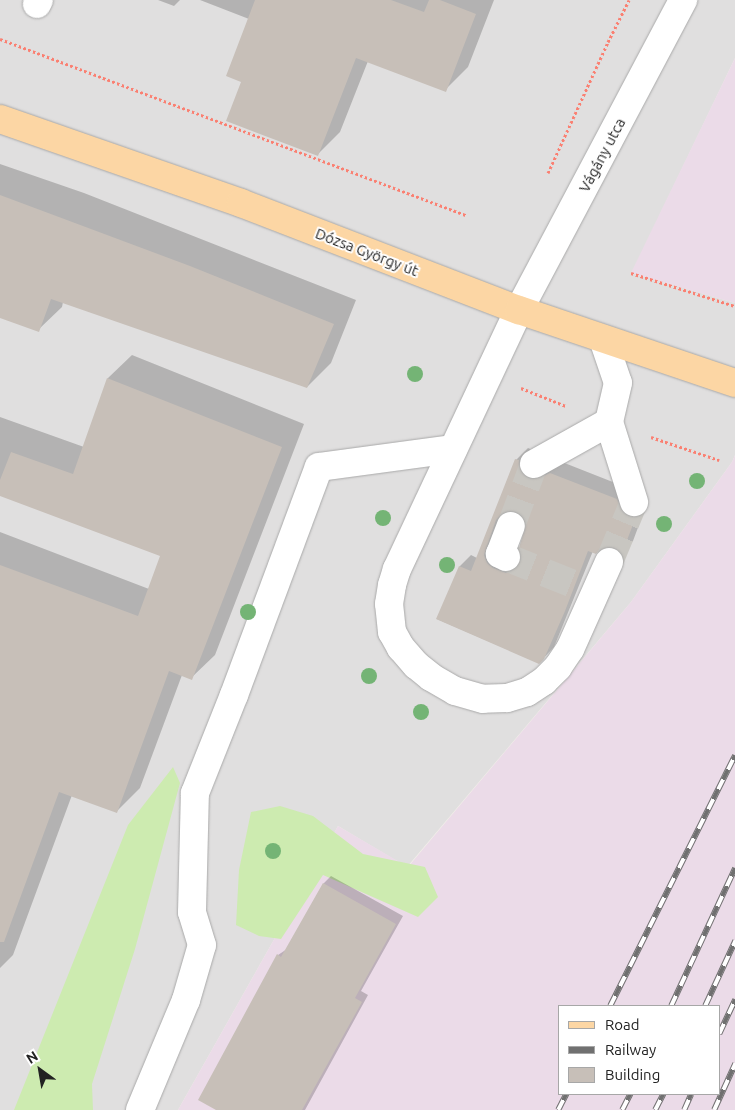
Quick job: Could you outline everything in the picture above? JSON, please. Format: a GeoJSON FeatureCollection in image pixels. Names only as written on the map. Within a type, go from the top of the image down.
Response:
{"type":"FeatureCollection","features":[{"type":"Feature","properties":{"kind":"main road","name":"Dózsa György út"},"geometry":{"type":"LineString","coordinates":[[0,119],[241,202],[519,310],[735,383]]}},
{"type":"Feature","properties":{"kind":"street","name":"Vágány utca"},"geometry":{"type":"LineString","coordinates":[[609,562],[586,589],[570,649],[558,667],[544,681],[526,692],[507,698],[483,699],[455,691],[416,665],[401,648],[392,632],[389,604],[392,585],[454,449],[519,310],[683,0]]}},
{"type":"Feature","properties":{"kind":"street"},"geometry":{"type":"LineString","coordinates":[[603,338],[618,383],[609,422],[634,502]]}},
{"type":"Feature","properties":{"kind":"street"},"geometry":{"type":"LineString","coordinates":[[534,464],[609,422]]}},
{"type":"Feature","properties":{"kind":"street"},"geometry":{"type":"LineString","coordinates":[[140,1110],[186,1000],[202,945],[192,912],[194,793],[234,695],[319,467],[454,449]]}},
{"type":"Feature","properties":{"kind":"street"},"geometry":{"type":"LineString","coordinates":[[506,557],[500,554],[511,526]]}},
{"type":"Feature","properties":{"kind":"path"},"geometry":{"type":"LineString","coordinates":[[546,178],[629,0]]}},
{"type":"Feature","properties":{"kind":"path"},"geometry":{"type":"LineString","coordinates":[[0,40],[466,215]]}},
{"type":"Feature","properties":{"kind":"path"},"geometry":{"type":"LineString","coordinates":[[631,273],[735,306]]}},
{"type":"Feature","properties":{"kind":"path"},"geometry":{"type":"LineString","coordinates":[[514,385],[574,409]]}},
{"type":"Feature","properties":{"kind":"path"},"geometry":{"type":"LineString","coordinates":[[647,435],[719,460]]}},
{"type":"Feature","properties":{"kind":"shaded area"},"geometry":{"type":"Polygon","coordinates":[[[0,0],[735,0],[735,58],[632,273],[735,303],[735,455],[732,462],[631,602],[407,867],[338,826],[178,1110],[0,1110],[0,0]]]}},
{"type":"Feature","properties":{"kind":"shaded area"},"geometry":{"type":"Polygon","coordinates":[[[735,58],[735,303],[631,273],[735,58]]]}},
{"type":"Feature","properties":{"kind":"shaded area"},"geometry":{"type":"Polygon","coordinates":[[[735,455],[735,1110],[178,1110],[338,826],[408,867],[631,602],[732,462],[735,455]]]}},
{"type":"Feature","properties":{"kind":"green space"},"geometry":{"type":"Polygon","coordinates":[[[173,767],[180,783],[135,949],[92,1084],[93,1110],[14,1110],[128,825],[173,767]]]}},
{"type":"Feature","properties":{"kind":"green space"},"geometry":{"type":"Polygon","coordinates":[[[280,806],[313,816],[363,854],[425,867],[438,897],[418,917],[323,875],[281,939],[259,936],[236,925],[239,870],[251,812],[280,806]]]}},
{"type":"Feature","properties":{"kind":"building"},"geometry":{"type":"Polygon","coordinates":[[[255,0],[391,0],[424,12],[429,0],[440,0],[476,14],[446,92],[356,58],[318,156],[226,121],[241,82],[226,76],[255,0]]]}},
{"type":"Feature","properties":{"kind":"building"},"geometry":{"type":"Polygon","coordinates":[[[0,195],[190,266],[334,324],[307,388],[51,299],[39,332],[0,318],[0,195]]]}},
{"type":"Feature","properties":{"kind":"building"},"geometry":{"type":"Polygon","coordinates":[[[107,378],[282,447],[192,680],[169,671],[117,813],[59,792],[4,942],[0,942],[0,565],[138,616],[160,556],[0,496],[0,480],[11,452],[73,474],[107,378]]]}},
{"type":"Feature","properties":{"kind":"building"},"geometry":{"type":"Polygon","coordinates":[[[515,459],[519,460],[520,471],[526,478],[534,480],[550,473],[617,499],[624,514],[636,517],[622,553],[616,548],[608,546],[600,549],[596,554],[588,551],[565,611],[544,659],[539,664],[436,619],[459,566],[471,571],[515,459]],[[516,511],[502,514],[496,520],[484,555],[487,563],[493,568],[506,573],[514,570],[520,564],[522,556],[519,548],[526,524],[523,516],[516,511]]]}},
{"type":"Feature","properties":{"kind":"building"},"geometry":{"type":"Polygon","coordinates":[[[323,883],[396,924],[355,998],[362,1002],[302,1110],[216,1110],[198,1100],[277,954],[281,957],[323,883]]]}},
{"type":"Feature","properties":{"kind":"tunnel"},"geometry":{"type":"LineString","coordinates":[[511,526],[534,464]]}},
{"type":"Feature","properties":{"kind":"tunnel"},"geometry":{"type":"LineString","coordinates":[[609,562],[634,502]]}},
{"type":"Feature","properties":{"kind":"tunnel"},"geometry":{"type":"LineString","coordinates":[[506,557],[578,586]]}},
{"type":"Feature","properties":{"kind":"railway"},"geometry":{"type":"LineString","coordinates":[[610,1005],[735,755]]}},
{"type":"Feature","properties":{"kind":"railway"},"geometry":{"type":"LineString","coordinates":[[671,1005],[735,868]]}},
{"type":"Feature","properties":{"kind":"railway"},"geometry":{"type":"LineString","coordinates":[[705,1005],[735,941]]}},
{"type":"Feature","properties":{"kind":"railway"},"geometry":{"type":"LineString","coordinates":[[720,1032],[735,999]]}},
{"type":"Feature","properties":{"kind":"railway"},"geometry":{"type":"LineString","coordinates":[[714,1110],[735,1064]]}},
{"type":"Feature","properties":{"kind":"railway"},"geometry":{"type":"LineString","coordinates":[[558,1110],[566,1095]]}},
{"type":"Feature","properties":{"kind":"railway"},"geometry":{"type":"LineString","coordinates":[[622,1110],[630,1095]]}},
{"type":"Feature","properties":{"kind":"railway"},"geometry":{"type":"LineString","coordinates":[[655,1110],[662,1095]]}},
{"type":"Feature","properties":{"kind":"railway"},"geometry":{"type":"LineString","coordinates":[[684,1110],[691,1095]]}}]}
